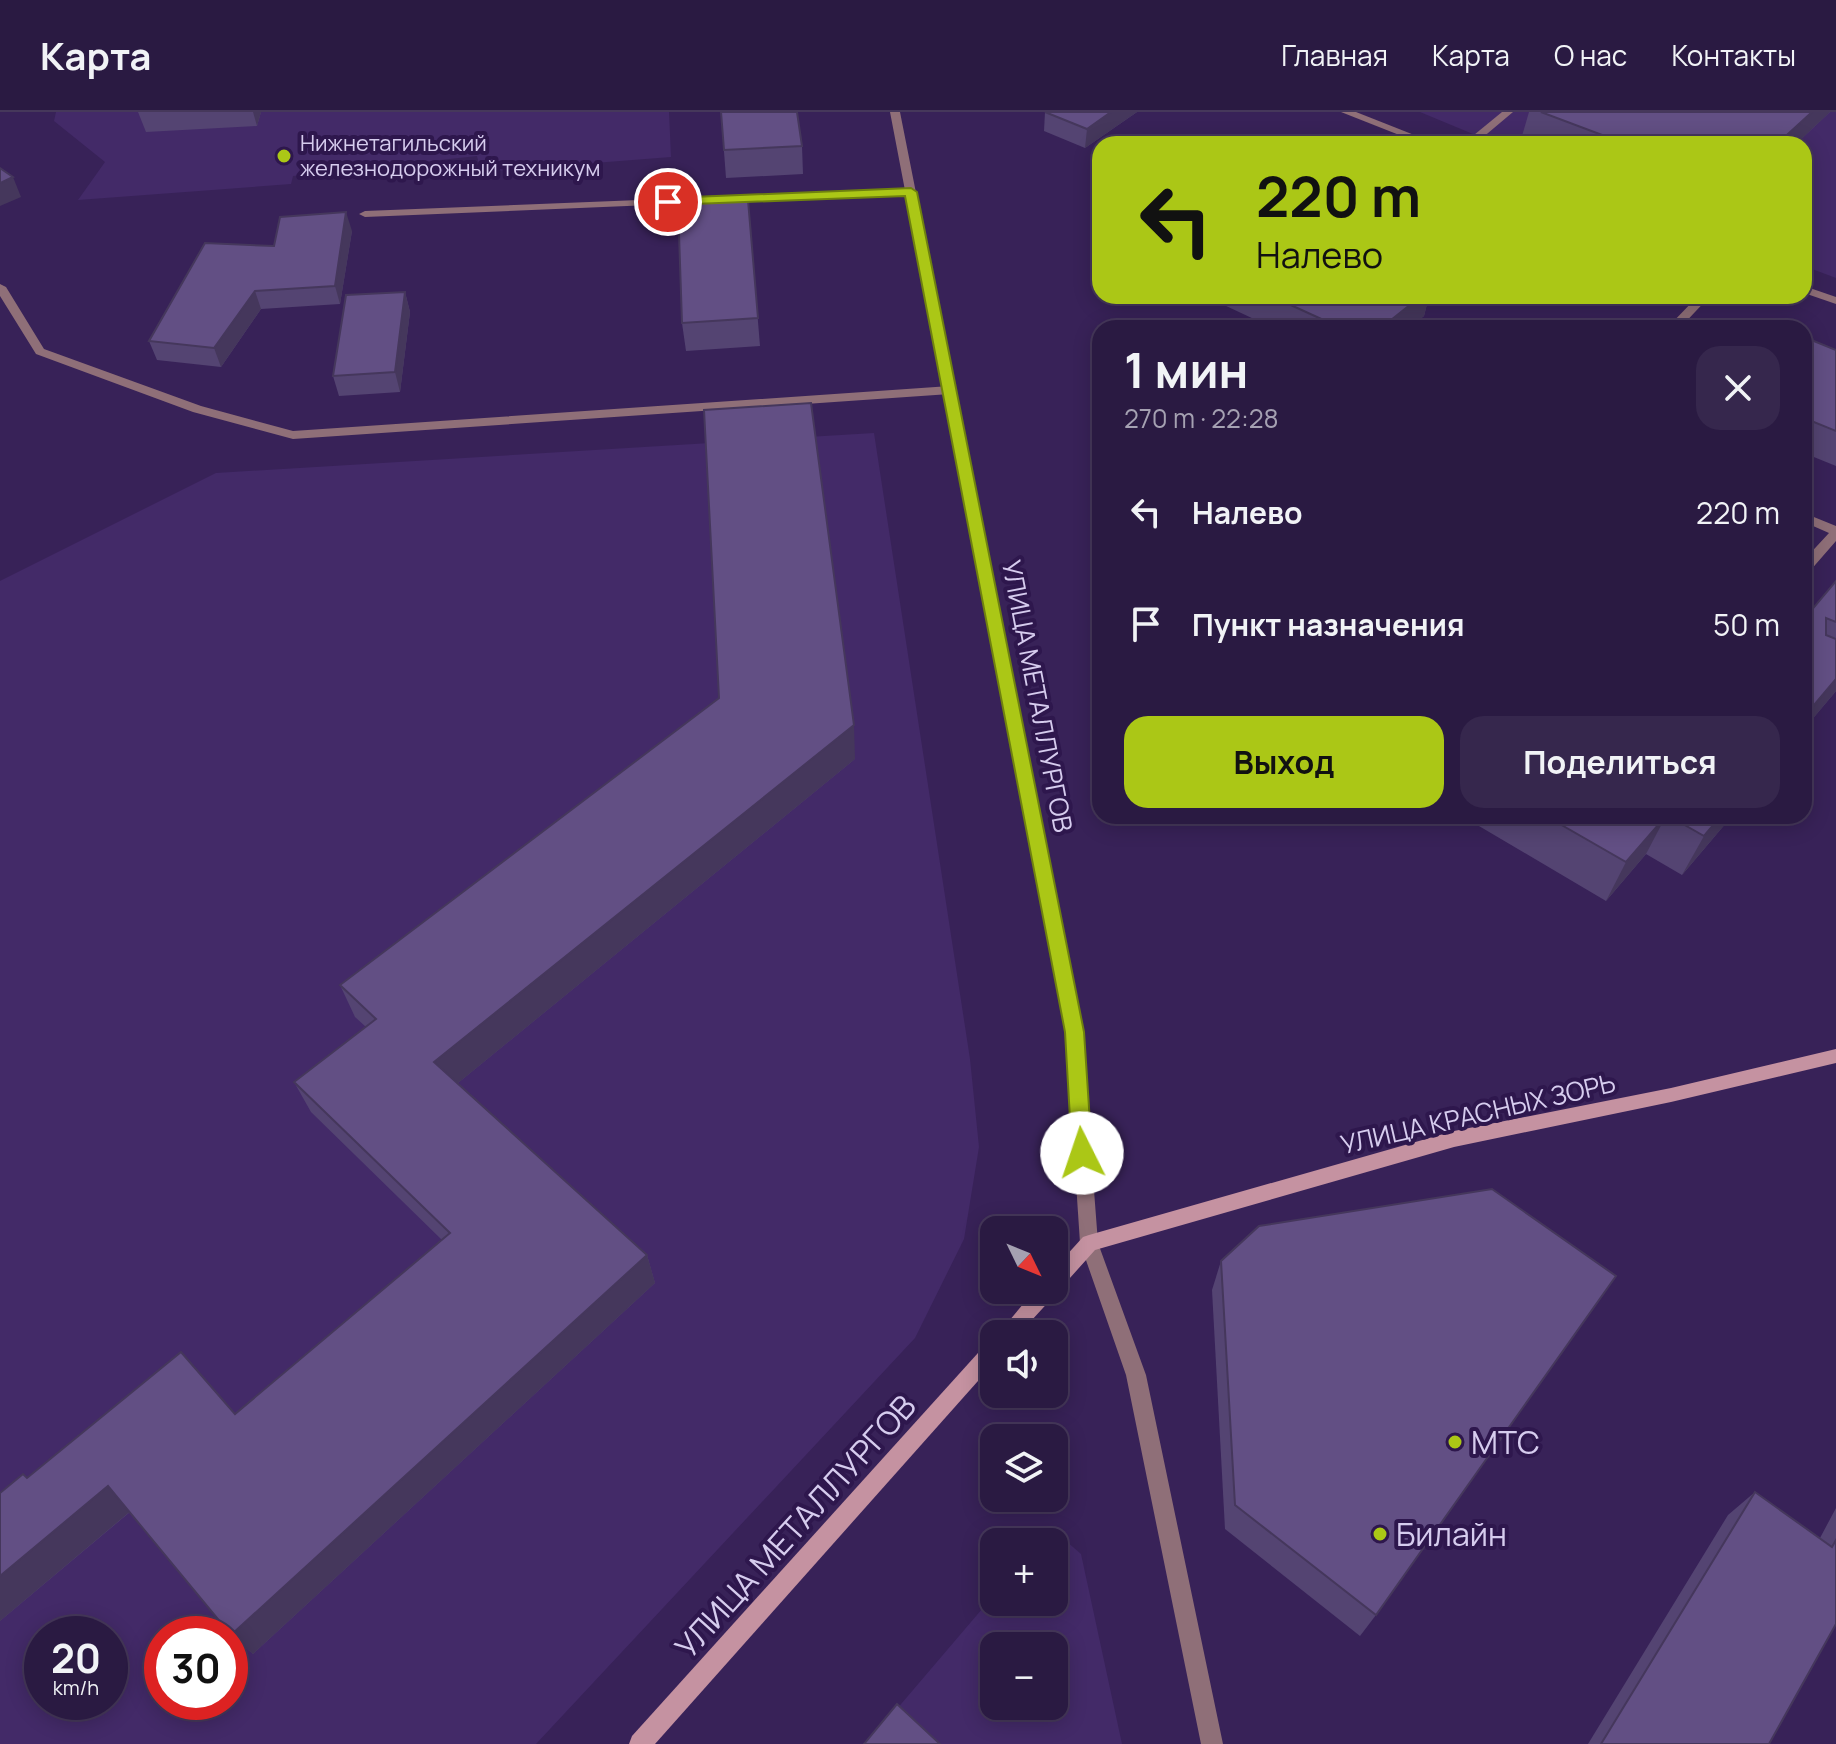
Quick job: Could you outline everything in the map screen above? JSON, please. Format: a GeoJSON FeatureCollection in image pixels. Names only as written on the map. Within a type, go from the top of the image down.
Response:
{"type":"FeatureCollection","features":[{"type":"Feature","properties":{"kind":"main road","name":"УЛИЦА КРАСНЫХ ЗОРЬ"},"geometry":{"type":"LineString","coordinates":[[1089,1243],[1454,1139],[1671,1095],[1836,1056]]}},
{"type":"Feature","properties":{"kind":"main road"},"geometry":{"type":"LineString","coordinates":[[1068,1266],[1089,1243]]}},
{"type":"Feature","properties":{"kind":"main road"},"geometry":{"type":"LineString","coordinates":[[1020,1320],[1034,1304]]}},
{"type":"Feature","properties":{"kind":"main road","name":"УЛИЦА МЕТАЛЛУРГОВ"},"geometry":{"type":"LineString","coordinates":[[640,1744],[980,1365]]}},
{"type":"Feature","properties":{"kind":"street","name":"УЛИЦА МЕТАЛЛУРГОВ"},"geometry":{"type":"LineString","coordinates":[[895,112],[1074,1032],[1089,1243],[1136,1375],[1212,1744]]}},
{"type":"Feature","properties":{"kind":"street"},"geometry":{"type":"LineString","coordinates":[[1346,112],[1410,136]]}},
{"type":"Feature","properties":{"kind":"street"},"geometry":{"type":"LineString","coordinates":[[1478,136],[1508,112]]}},
{"type":"Feature","properties":{"kind":"street"},"geometry":{"type":"LineString","coordinates":[[365,214],[911,192]]}},
{"type":"Feature","properties":{"kind":"street"},"geometry":{"type":"LineString","coordinates":[[0,287],[40,351],[197,409],[293,435],[950,390]]}},
{"type":"Feature","properties":{"kind":"street"},"geometry":{"type":"LineString","coordinates":[[1812,292],[1836,301]]}},
{"type":"Feature","properties":{"kind":"street"},"geometry":{"type":"LineString","coordinates":[[1681,320],[1696,304]]}},
{"type":"Feature","properties":{"kind":"street"},"geometry":{"type":"LineString","coordinates":[[1812,521],[1836,532],[1812,560]]}},
{"type":"Feature","properties":{"kind":"shaded area","name":"Нижнетагильский железнодорожный техникум"},"geometry":{"type":"Polygon","coordinates":[[[56,112],[669,112],[671,157],[481,172],[477,156],[293,176],[291,184],[78,200],[105,162],[54,121],[56,112]]]}},
{"type":"Feature","properties":{"kind":"shaded area"},"geometry":{"type":"Polygon","coordinates":[[[1420,112],[1836,112],[1836,278],[1812,269],[1812,136],[1478,136],[1420,112]]]}},
{"type":"Feature","properties":{"kind":"shaded area"},"geometry":{"type":"Polygon","coordinates":[[[874,433],[970,1059],[979,1147],[964,1239],[915,1338],[536,1744],[0,1744],[0,581],[216,473],[874,433]]]}},
{"type":"Feature","properties":{"kind":"shaded area"},"geometry":{"type":"Polygon","coordinates":[[[1068,1543],[1081,1554],[1122,1744],[867,1744],[980,1611],[980,1616],[1068,1616],[1068,1543]]]}},
{"type":"Feature","properties":{"kind":"building"},"geometry":{"type":"Polygon","coordinates":[[[721,112],[797,112],[802,146],[724,150],[721,112]]]}},
{"type":"Feature","properties":{"kind":"building"},"geometry":{"type":"Polygon","coordinates":[[[1045,112],[1111,112],[1087,129],[1045,112]]]}},
{"type":"Feature","properties":{"kind":"building"},"geometry":{"type":"Polygon","coordinates":[[[1541,112],[1812,112],[1786,136],[1605,136],[1541,112]]]}},
{"type":"Feature","properties":{"kind":"building"},"geometry":{"type":"Polygon","coordinates":[[[0,168],[13,177],[0,183],[0,168]]]}},
{"type":"Feature","properties":{"kind":"building"},"geometry":{"type":"Polygon","coordinates":[[[748,200],[758,318],[682,323],[678,204],[748,200]]]}},
{"type":"Feature","properties":{"kind":"building"},"geometry":{"type":"Polygon","coordinates":[[[346,212],[335,286],[255,291],[214,348],[149,341],[205,243],[274,246],[280,217],[346,212]]]}},
{"type":"Feature","properties":{"kind":"building"},"geometry":{"type":"Polygon","coordinates":[[[405,292],[395,372],[333,376],[346,295],[405,292]]]}},
{"type":"Feature","properties":{"kind":"building"},"geometry":{"type":"Polygon","coordinates":[[[1288,304],[1411,304],[1391,320],[1324,320],[1288,304]]]}},
{"type":"Feature","properties":{"kind":"building"},"geometry":{"type":"Polygon","coordinates":[[[1812,340],[1836,350],[1836,431],[1812,421],[1812,340]]]}},
{"type":"Feature","properties":{"kind":"building"},"geometry":{"type":"Polygon","coordinates":[[[811,403],[854,725],[434,1062],[647,1255],[248,1619],[248,1616],[215,1616],[108,1486],[0,1576],[0,1493],[23,1474],[27,1478],[181,1352],[235,1414],[450,1233],[294,1082],[376,1019],[340,985],[719,698],[704,410],[811,403]]]}},
{"type":"Feature","properties":{"kind":"building"},"geometry":{"type":"Polygon","coordinates":[[[1836,581],[1836,622],[1826,618],[1826,635],[1836,639],[1836,679],[1812,708],[1812,610],[1836,581]]]}},
{"type":"Feature","properties":{"kind":"building"},"geometry":{"type":"Polygon","coordinates":[[[1560,824],[1659,824],[1626,862],[1560,824]]]}},
{"type":"Feature","properties":{"kind":"building"},"geometry":{"type":"Polygon","coordinates":[[[1683,824],[1714,824],[1704,836],[1683,824]]]}},
{"type":"Feature","properties":{"kind":"building"},"geometry":{"type":"Polygon","coordinates":[[[1492,1189],[1616,1276],[1376,1615],[1235,1505],[1221,1261],[1259,1226],[1492,1189]]]}},
{"type":"Feature","properties":{"kind":"building"},"geometry":{"type":"Polygon","coordinates":[[[1755,1492],[1832,1547],[1836,1540],[1836,1624],[1769,1744],[1601,1744],[1755,1492]]]}},
{"type":"Feature","properties":{"kind":"building"},"geometry":{"type":"Polygon","coordinates":[[[897,1704],[940,1744],[864,1744],[897,1704]]]}},
{"type":"Feature","properties":{"kind":"place","name":"Нижнетагильский железнодорожный техникум"},"geometry":{"type":"Point","coordinates":[284,156]}},
{"type":"Feature","properties":{"kind":"place","name":"МТС"},"geometry":{"type":"Point","coordinates":[1455,1442]}},
{"type":"Feature","properties":{"kind":"place","name":"Билайн"},"geometry":{"type":"Point","coordinates":[1380,1534]}},
{"type":"Feature","properties":{"kind":"route"},"geometry":{"type":"LineString","coordinates":[[668,202],[911,192],[1074,1032],[1082,1153]]}}]}
